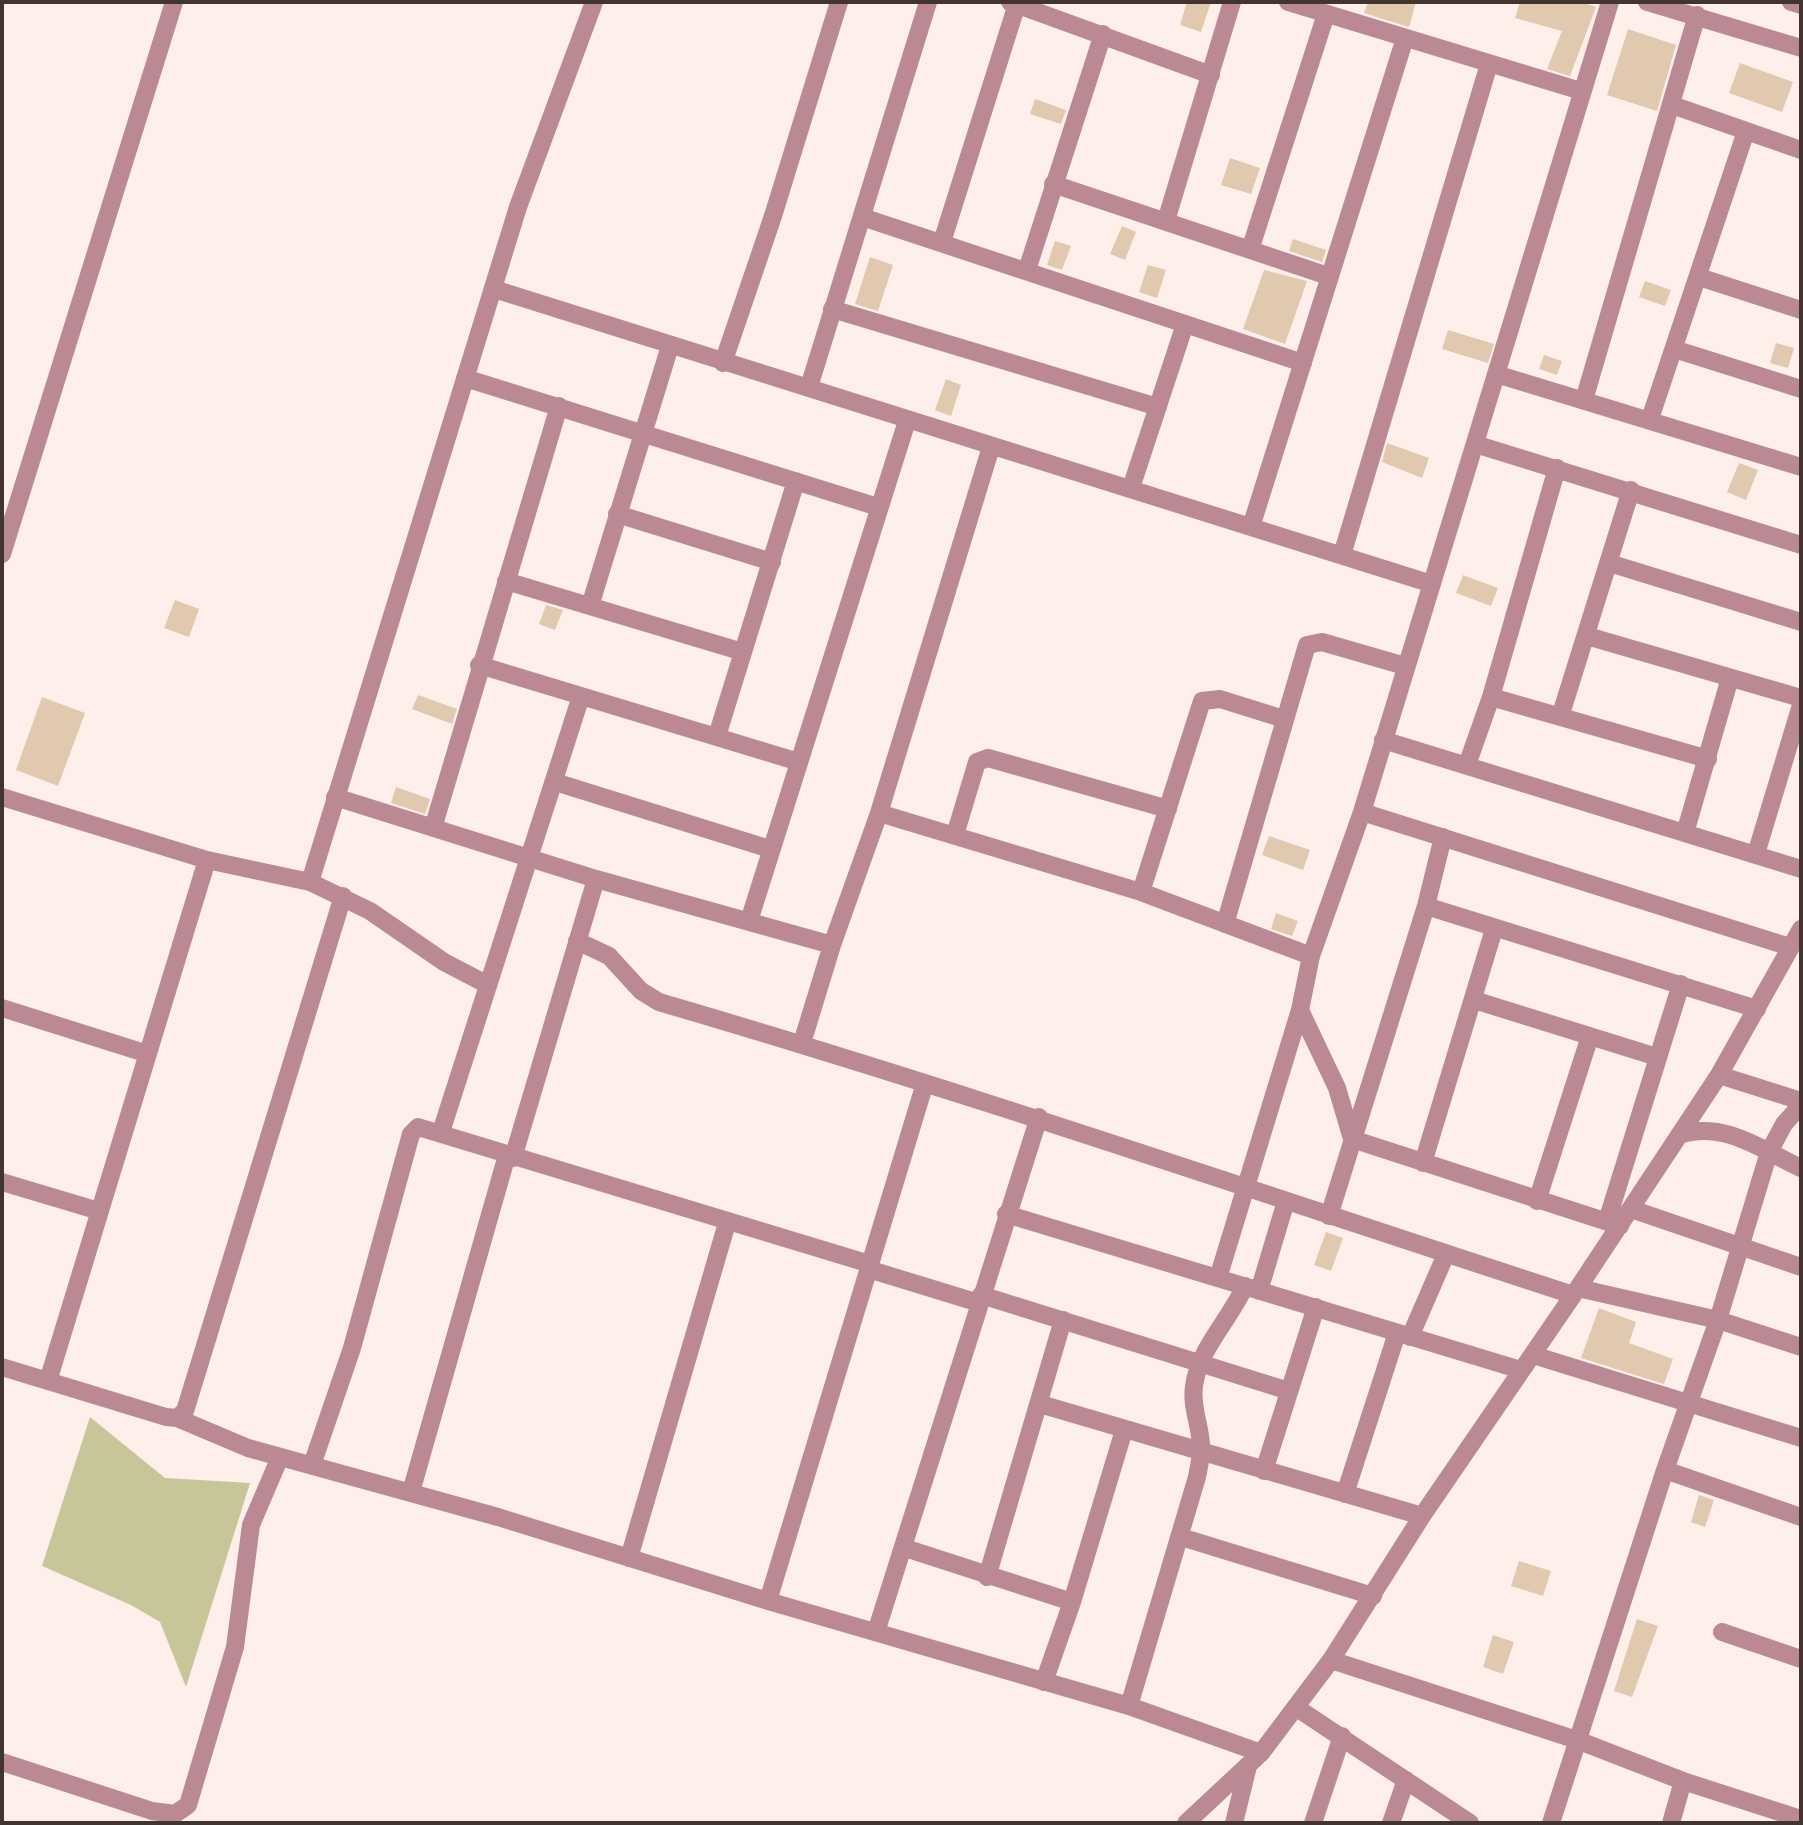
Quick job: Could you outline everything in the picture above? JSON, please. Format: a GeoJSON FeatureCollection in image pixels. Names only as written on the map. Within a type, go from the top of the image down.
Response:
{"type":"FeatureCollection","features":[{"type":"Feature","properties":{"kind":"street"},"geometry":{"type":"LineString","coordinates":[[2,554],[174,2]]}},
{"type":"Feature","properties":{"kind":"street"},"geometry":{"type":"LineString","coordinates":[[310,882],[526,182],[594,2]]}},
{"type":"Feature","properties":{"kind":"street"},"geometry":{"type":"LineString","coordinates":[[723,363],[773,216],[839,2]]}},
{"type":"Feature","properties":{"kind":"street"},"geometry":{"type":"LineString","coordinates":[[809,387],[862,217],[895,99],[928,2]]}},
{"type":"Feature","properties":{"kind":"street"},"geometry":{"type":"LineString","coordinates":[[1166,221],[1232,2]]}},
{"type":"Feature","properties":{"kind":"street"},"geometry":{"type":"LineString","coordinates":[[1288,2],[1581,91]]}},
{"type":"Feature","properties":{"kind":"street"},"geometry":{"type":"LineString","coordinates":[[1218,1278],[1300,1010],[1311,956],[1362,812],[1610,2]]}},
{"type":"Feature","properties":{"kind":"street"},"geometry":{"type":"LineString","coordinates":[[1647,2],[1801,48]]}},
{"type":"Feature","properties":{"kind":"street"},"geometry":{"type":"LineString","coordinates":[[1791,2],[1801,5]]}},
{"type":"Feature","properties":{"kind":"street"},"geometry":{"type":"LineString","coordinates":[[942,242],[1013,3],[1211,75]]}},
{"type":"Feature","properties":{"kind":"street"},"geometry":{"type":"LineString","coordinates":[[1250,250],[1326,14]]}},
{"type":"Feature","properties":{"kind":"street"},"geometry":{"type":"LineString","coordinates":[[1584,400],[1697,15]]}},
{"type":"Feature","properties":{"kind":"street"},"geometry":{"type":"LineString","coordinates":[[1027,270],[1103,34]]}},
{"type":"Feature","properties":{"kind":"street"},"geometry":{"type":"LineString","coordinates":[[1251,527],[1405,38]]}},
{"type":"Feature","properties":{"kind":"street"},"geometry":{"type":"LineString","coordinates":[[1342,555],[1489,64]]}},
{"type":"Feature","properties":{"kind":"street"},"geometry":{"type":"LineString","coordinates":[[1672,105],[1801,150]]}},
{"type":"Feature","properties":{"kind":"street"},"geometry":{"type":"LineString","coordinates":[[1650,419],[1746,131]]}},
{"type":"Feature","properties":{"kind":"street"},"geometry":{"type":"LineString","coordinates":[[1053,184],[1328,276]]}},
{"type":"Feature","properties":{"kind":"street"},"geometry":{"type":"LineString","coordinates":[[862,217],[1303,363]]}},
{"type":"Feature","properties":{"kind":"street"},"geometry":{"type":"LineString","coordinates":[[1699,276],[1801,310]]}},
{"type":"Feature","properties":{"kind":"street"},"geometry":{"type":"LineString","coordinates":[[494,289],[1432,584]]}},
{"type":"Feature","properties":{"kind":"street"},"geometry":{"type":"LineString","coordinates":[[832,309],[1158,407]]}},
{"type":"Feature","properties":{"kind":"street"},"geometry":{"type":"LineString","coordinates":[[1131,488],[1185,324]]}},
{"type":"Feature","properties":{"kind":"street"},"geometry":{"type":"LineString","coordinates":[[590,606],[670,346]]}},
{"type":"Feature","properties":{"kind":"street"},"geometry":{"type":"LineString","coordinates":[[1674,349],[1801,389]]}},
{"type":"Feature","properties":{"kind":"street"},"geometry":{"type":"LineString","coordinates":[[1496,374],[1801,467]]}},
{"type":"Feature","properties":{"kind":"street"},"geometry":{"type":"LineString","coordinates":[[465,378],[878,507]]}},
{"type":"Feature","properties":{"kind":"street"},"geometry":{"type":"LineString","coordinates":[[433,828],[559,406]]}},
{"type":"Feature","properties":{"kind":"street"},"geometry":{"type":"LineString","coordinates":[[749,921],[907,421]]}},
{"type":"Feature","properties":{"kind":"street"},"geometry":{"type":"LineString","coordinates":[[1475,444],[1631,490],[1801,545]]}},
{"type":"Feature","properties":{"kind":"street"},"geometry":{"type":"LineString","coordinates":[[802,1044],[832,945],[879,813],[991,447]]}},
{"type":"Feature","properties":{"kind":"street"},"geometry":{"type":"LineString","coordinates":[[1467,765],[1491,697],[1557,468]]}},
{"type":"Feature","properties":{"kind":"street"},"geometry":{"type":"LineString","coordinates":[[717,736],[796,481]]}},
{"type":"Feature","properties":{"kind":"street"},"geometry":{"type":"LineString","coordinates":[[1560,717],[1631,490]]}},
{"type":"Feature","properties":{"kind":"street"},"geometry":{"type":"LineString","coordinates":[[617,514],[772,562]]}},
{"type":"Feature","properties":{"kind":"street"},"geometry":{"type":"LineString","coordinates":[[1609,563],[1801,622]]}},
{"type":"Feature","properties":{"kind":"street"},"geometry":{"type":"LineString","coordinates":[[506,581],[743,652]]}},
{"type":"Feature","properties":{"kind":"street"},"geometry":{"type":"LineString","coordinates":[[1587,636],[1801,698]]}},
{"type":"Feature","properties":{"kind":"street"},"geometry":{"type":"LineString","coordinates":[[1225,924],[1305,650],[1311,642],[1405,666]]}},
{"type":"Feature","properties":{"kind":"street"},"geometry":{"type":"LineString","coordinates":[[480,665],[799,762]]}},
{"type":"Feature","properties":{"kind":"street"},"geometry":{"type":"LineString","coordinates":[[1685,833],[1730,678]]}},
{"type":"Feature","properties":{"kind":"street"},"geometry":{"type":"LineString","coordinates":[[441,1132],[581,696]]}},
{"type":"Feature","properties":{"kind":"street"},"geometry":{"type":"LineString","coordinates":[[1491,697],[1708,759]]}},
{"type":"Feature","properties":{"kind":"street"},"geometry":{"type":"LineString","coordinates":[[1141,892],[1202,701],[1220,699],[1284,719]]}},
{"type":"Feature","properties":{"kind":"street"},"geometry":{"type":"LineString","coordinates":[[1756,854],[1801,705]]}},
{"type":"Feature","properties":{"kind":"street"},"geometry":{"type":"LineString","coordinates":[[1383,740],[1801,869]]}},
{"type":"Feature","properties":{"kind":"street"},"geometry":{"type":"LineString","coordinates":[[955,835],[974,769],[977,762],[988,758],[1168,809]]}},
{"type":"Feature","properties":{"kind":"street"},"geometry":{"type":"LineString","coordinates":[[555,782],[770,849]]}},
{"type":"Feature","properties":{"kind":"street"},"geometry":{"type":"LineString","coordinates":[[2,797],[207,860],[310,882],[370,911],[444,962],[488,985]]}},
{"type":"Feature","properties":{"kind":"street"},"geometry":{"type":"LineString","coordinates":[[335,797],[596,879],[832,945]]}},
{"type":"Feature","properties":{"kind":"street"},"geometry":{"type":"LineString","coordinates":[[1362,812],[1790,947]]}},
{"type":"Feature","properties":{"kind":"street"},"geometry":{"type":"LineString","coordinates":[[879,813],[1141,892],[1311,956]]}},
{"type":"Feature","properties":{"kind":"street"},"geometry":{"type":"LineString","coordinates":[[1329,1216],[1426,906],[1443,837]]}},
{"type":"Feature","properties":{"kind":"street"},"geometry":{"type":"LineString","coordinates":[[48,1381],[207,860]]}},
{"type":"Feature","properties":{"kind":"street"},"geometry":{"type":"LineString","coordinates":[[411,1492],[510,1156],[596,879]]}},
{"type":"Feature","properties":{"kind":"street"},"geometry":{"type":"LineString","coordinates":[[177,1418],[185,1411],[343,896]]}},
{"type":"Feature","properties":{"kind":"street"},"geometry":{"type":"LineString","coordinates":[[1426,906],[1757,1009]]}},
{"type":"Feature","properties":{"kind":"street"},"geometry":{"type":"LineString","coordinates":[[1423,1164],[1475,1000],[1494,929]]}},
{"type":"Feature","properties":{"kind":"street"},"geometry":{"type":"LineString","coordinates":[[1613,1224],[1631,1209],[1718,1075],[1801,929]]}},
{"type":"Feature","properties":{"kind":"street"},"geometry":{"type":"LineString","coordinates":[[577,941],[609,956],[640,991],[659,1002],[1039,1117],[1446,1254],[1576,1292],[1718,1320],[1801,1346]]}},
{"type":"Feature","properties":{"kind":"street"},"geometry":{"type":"LineString","coordinates":[[1186,1823],[1255,1759],[1297,1708],[1373,1596],[1422,1516],[1576,1292],[1613,1224],[1657,1057],[1681,984]]}},
{"type":"Feature","properties":{"kind":"street"},"geometry":{"type":"LineString","coordinates":[[1475,1000],[1657,1057]]}},
{"type":"Feature","properties":{"kind":"street"},"geometry":{"type":"LineString","coordinates":[[2,1008],[148,1054]]}},
{"type":"Feature","properties":{"kind":"street"},"geometry":{"type":"LineString","coordinates":[[1300,1010],[1337,1088],[1352,1139]]}},
{"type":"Feature","properties":{"kind":"street"},"geometry":{"type":"LineString","coordinates":[[1537,1201],[1590,1036]]}},
{"type":"Feature","properties":{"kind":"street"},"geometry":{"type":"LineString","coordinates":[[1551,1823],[1665,1470],[1718,1320],[1769,1152],[1784,1124],[1801,1103],[1718,1075]]}},
{"type":"Feature","properties":{"kind":"street"},"geometry":{"type":"LineString","coordinates":[[768,1601],[925,1083]]}},
{"type":"Feature","properties":{"kind":"street"},"geometry":{"type":"LineString","coordinates":[[876,1632],[905,1548],[1006,1214],[1039,1117]]}},
{"type":"Feature","properties":{"kind":"street"},"geometry":{"type":"LineString","coordinates":[[312,1465],[352,1348],[411,1134],[424,1127],[869,1267],[1063,1320],[1289,1391]]}},
{"type":"Feature","properties":{"kind":"street"},"geometry":{"type":"LineString","coordinates":[[1679,1135],[1698,1131],[1727,1134],[1801,1168]]}},
{"type":"Feature","properties":{"kind":"street"},"geometry":{"type":"LineString","coordinates":[[1352,1139],[1613,1224]]}},
{"type":"Feature","properties":{"kind":"street"},"geometry":{"type":"LineString","coordinates":[[2,1182],[99,1211]]}},
{"type":"Feature","properties":{"kind":"street"},"geometry":{"type":"LineString","coordinates":[[1129,1706],[1181,1537],[1201,1453],[1193,1405],[1200,1362],[1210,1343],[1252,1289],[1286,1201]]}},
{"type":"Feature","properties":{"kind":"street"},"geometry":{"type":"LineString","coordinates":[[1631,1209],[1801,1267]]}},
{"type":"Feature","properties":{"kind":"street"},"geometry":{"type":"LineString","coordinates":[[1006,1214],[1521,1370]]}},
{"type":"Feature","properties":{"kind":"street"},"geometry":{"type":"LineString","coordinates":[[629,1558],[727,1223]]}},
{"type":"Feature","properties":{"kind":"street"},"geometry":{"type":"LineString","coordinates":[[1345,1494],[1403,1335],[1446,1254]]}},
{"type":"Feature","properties":{"kind":"street"},"geometry":{"type":"LineString","coordinates":[[1264,1471],[1316,1307]]}},
{"type":"Feature","properties":{"kind":"street"},"geometry":{"type":"LineString","coordinates":[[987,1577],[1063,1320]]}},
{"type":"Feature","properties":{"kind":"street"},"geometry":{"type":"LineString","coordinates":[[1533,1355],[1801,1438]]}},
{"type":"Feature","properties":{"kind":"street"},"geometry":{"type":"LineString","coordinates":[[2,1367],[166,1417],[177,1418],[248,1448],[411,1492],[768,1601],[1129,1706],[1255,1759]]}},
{"type":"Feature","properties":{"kind":"street"},"geometry":{"type":"LineString","coordinates":[[1040,1404],[1422,1516]]}},
{"type":"Feature","properties":{"kind":"street"},"geometry":{"type":"LineString","coordinates":[[1044,1682],[1072,1602],[1124,1430]]}},
{"type":"Feature","properties":{"kind":"street"},"geometry":{"type":"LineString","coordinates":[[2,1762],[175,1819],[188,1805],[239,1627],[251,1525],[280,1457]]}},
{"type":"Feature","properties":{"kind":"street"},"geometry":{"type":"LineString","coordinates":[[1665,1470],[1801,1517]]}},
{"type":"Feature","properties":{"kind":"street"},"geometry":{"type":"LineString","coordinates":[[1181,1537],[1373,1596]]}},
{"type":"Feature","properties":{"kind":"street"},"geometry":{"type":"LineString","coordinates":[[905,1548],[987,1577],[1072,1602]]}},
{"type":"Feature","properties":{"kind":"street"},"geometry":{"type":"LineString","coordinates":[[1722,1632],[1801,1659]]}},
{"type":"Feature","properties":{"kind":"street"},"geometry":{"type":"LineString","coordinates":[[1331,1660],[1577,1740],[1684,1781],[1758,1815],[1801,1819]]}},
{"type":"Feature","properties":{"kind":"street"},"geometry":{"type":"LineString","coordinates":[[1297,1708],[1467,1822]]}},
{"type":"Feature","properties":{"kind":"street"},"geometry":{"type":"LineString","coordinates":[[1313,1823],[1342,1737]]}},
{"type":"Feature","properties":{"kind":"street"},"geometry":{"type":"LineString","coordinates":[[1234,1823],[1255,1759]]}},
{"type":"Feature","properties":{"kind":"street"},"geometry":{"type":"LineString","coordinates":[[1391,1823],[1406,1780]]}},
{"type":"Feature","properties":{"kind":"street"},"geometry":{"type":"LineString","coordinates":[[1671,1823],[1684,1781]]}},
{"type":"Feature","properties":{"kind":"shaded area"},"geometry":{"type":"Polygon","coordinates":[[[90,1417],[165,1478],[250,1483],[186,1687],[160,1622],[131,1605],[42,1566],[90,1417]]]}},
{"type":"Feature","properties":{"kind":"building"},"geometry":{"type":"Polygon","coordinates":[[[1187,2],[1211,2],[1201,32],[1180,25],[1187,2]]]}},
{"type":"Feature","properties":{"kind":"building"},"geometry":{"type":"Polygon","coordinates":[[[1368,2],[1416,2],[1409,27],[1364,13],[1368,2]]]}},
{"type":"Feature","properties":{"kind":"building"},"geometry":{"type":"Polygon","coordinates":[[[1520,2],[1582,2],[1596,7],[1570,76],[1547,69],[1562,31],[1515,18],[1520,2]]]}},
{"type":"Feature","properties":{"kind":"building"},"geometry":{"type":"Polygon","coordinates":[[[1628,29],[1676,45],[1657,111],[1607,95],[1628,29]]]}},
{"type":"Feature","properties":{"kind":"building"},"geometry":{"type":"Polygon","coordinates":[[[1740,63],[1793,82],[1782,112],[1729,93],[1740,63]]]}},
{"type":"Feature","properties":{"kind":"building"},"geometry":{"type":"Polygon","coordinates":[[[1035,99],[1066,110],[1061,124],[1030,114],[1035,99]]]}},
{"type":"Feature","properties":{"kind":"building"},"geometry":{"type":"Polygon","coordinates":[[[1230,158],[1260,168],[1251,194],[1221,185],[1230,158]]]}},
{"type":"Feature","properties":{"kind":"building"},"geometry":{"type":"Polygon","coordinates":[[[1122,226],[1136,232],[1125,260],[1110,254],[1122,226]]]}},
{"type":"Feature","properties":{"kind":"building"},"geometry":{"type":"Polygon","coordinates":[[[1293,239],[1326,250],[1322,262],[1289,251],[1293,239]]]}},
{"type":"Feature","properties":{"kind":"building"},"geometry":{"type":"Polygon","coordinates":[[[1055,241],[1071,246],[1062,270],[1047,265],[1055,241]]]}},
{"type":"Feature","properties":{"kind":"building"},"geometry":{"type":"Polygon","coordinates":[[[870,257],[893,265],[878,311],[855,304],[870,257]]]}},
{"type":"Feature","properties":{"kind":"building"},"geometry":{"type":"Polygon","coordinates":[[[1148,265],[1166,270],[1157,298],[1139,292],[1148,265]]]}},
{"type":"Feature","properties":{"kind":"building"},"geometry":{"type":"Polygon","coordinates":[[[1264,270],[1307,281],[1285,344],[1243,329],[1264,270]]]}},
{"type":"Feature","properties":{"kind":"building"},"geometry":{"type":"Polygon","coordinates":[[[1645,281],[1671,290],[1665,306],[1639,297],[1645,281]]]}},
{"type":"Feature","properties":{"kind":"building"},"geometry":{"type":"Polygon","coordinates":[[[1448,330],[1494,344],[1488,363],[1442,349],[1448,330]]]}},
{"type":"Feature","properties":{"kind":"building"},"geometry":{"type":"Polygon","coordinates":[[[1776,343],[1794,348],[1788,368],[1770,363],[1776,343]]]}},
{"type":"Feature","properties":{"kind":"building"},"geometry":{"type":"Polygon","coordinates":[[[1544,355],[1562,361],[1557,375],[1539,369],[1544,355]]]}},
{"type":"Feature","properties":{"kind":"building"},"geometry":{"type":"Polygon","coordinates":[[[946,379],[961,385],[951,416],[935,410],[946,379]]]}},
{"type":"Feature","properties":{"kind":"building"},"geometry":{"type":"Polygon","coordinates":[[[1387,443],[1429,458],[1422,478],[1382,462],[1387,443]]]}},
{"type":"Feature","properties":{"kind":"building"},"geometry":{"type":"Polygon","coordinates":[[[1739,463],[1758,470],[1746,500],[1727,492],[1739,463]]]}},
{"type":"Feature","properties":{"kind":"building"},"geometry":{"type":"Polygon","coordinates":[[[1463,575],[1498,588],[1491,606],[1456,593],[1463,575]]]}},
{"type":"Feature","properties":{"kind":"building"},"geometry":{"type":"Polygon","coordinates":[[[175,600],[199,609],[189,637],[164,628],[175,600]]]}},
{"type":"Feature","properties":{"kind":"building"},"geometry":{"type":"Polygon","coordinates":[[[546,605],[563,610],[555,630],[539,624],[546,605]]]}},
{"type":"Feature","properties":{"kind":"building"},"geometry":{"type":"Polygon","coordinates":[[[418,695],[457,709],[452,724],[412,709],[418,695]]]}},
{"type":"Feature","properties":{"kind":"building"},"geometry":{"type":"Polygon","coordinates":[[[42,697],[85,713],[58,786],[16,770],[42,697]]]}},
{"type":"Feature","properties":{"kind":"building"},"geometry":{"type":"Polygon","coordinates":[[[396,787],[430,799],[425,814],[391,803],[396,787]]]}},
{"type":"Feature","properties":{"kind":"building"},"geometry":{"type":"Polygon","coordinates":[[[1269,836],[1310,850],[1303,870],[1262,855],[1269,836]]]}},
{"type":"Feature","properties":{"kind":"building"},"geometry":{"type":"Polygon","coordinates":[[[1276,913],[1298,921],[1292,936],[1271,929],[1276,913]]]}},
{"type":"Feature","properties":{"kind":"building"},"geometry":{"type":"Polygon","coordinates":[[[1326,1232],[1343,1238],[1331,1271],[1314,1265],[1326,1232]]]}},
{"type":"Feature","properties":{"kind":"building"},"geometry":{"type":"Polygon","coordinates":[[[1599,1308],[1636,1322],[1629,1343],[1673,1359],[1664,1384],[1581,1358],[1599,1308]]]}},
{"type":"Feature","properties":{"kind":"building"},"geometry":{"type":"Polygon","coordinates":[[[1699,1495],[1714,1500],[1705,1527],[1691,1522],[1699,1495]]]}},
{"type":"Feature","properties":{"kind":"building"},"geometry":{"type":"Polygon","coordinates":[[[1519,1561],[1551,1571],[1543,1596],[1511,1586],[1519,1561]]]}},
{"type":"Feature","properties":{"kind":"building"},"geometry":{"type":"Polygon","coordinates":[[[1637,1619],[1658,1626],[1632,1697],[1614,1691],[1637,1619]]]}},
{"type":"Feature","properties":{"kind":"building"},"geometry":{"type":"Polygon","coordinates":[[[1493,1635],[1514,1642],[1503,1674],[1483,1667],[1493,1635]]]}}]}
